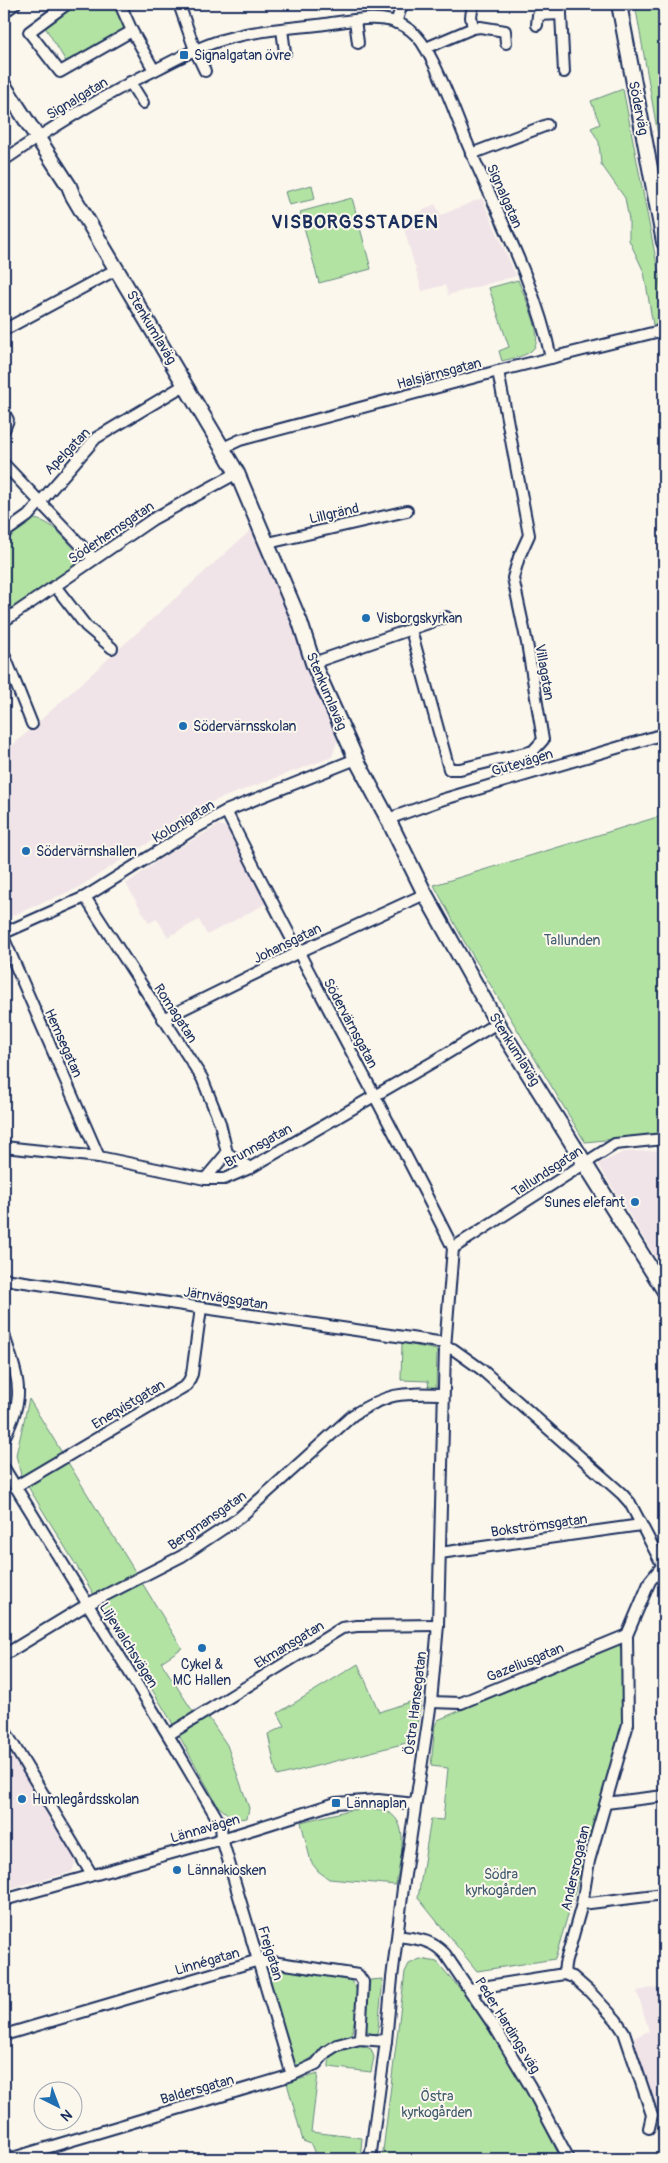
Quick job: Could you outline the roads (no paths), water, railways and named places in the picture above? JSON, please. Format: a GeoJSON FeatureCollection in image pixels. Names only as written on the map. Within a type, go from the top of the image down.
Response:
{"type":"FeatureCollection","features":[{"type":"Feature","properties":{"kind":"street"},"geometry":{"type":"LineString","coordinates":[[4,12],[15,4]]}},
{"type":"Feature","properties":{"kind":"street"},"geometry":{"type":"LineString","coordinates":[[68,4],[30,32],[60,72],[132,31]]}},
{"type":"Feature","properties":{"kind":"street"},"geometry":{"type":"LineString","coordinates":[[120,4],[132,31],[154,70]]}},
{"type":"Feature","properties":{"kind":"street"},"geometry":{"type":"LineString","coordinates":[[181,4],[194,50],[205,71]]}},
{"type":"Feature","properties":{"kind":"street"},"geometry":{"type":"LineString","coordinates":[[396,23],[402,4]]}},
{"type":"Feature","properties":{"kind":"street"},"geometry":{"type":"LineString","coordinates":[[473,4],[470,17],[474,28]]}},
{"type":"Feature","properties":{"kind":"street","name":"Söderväg"},"geometry":{"type":"LineString","coordinates":[[619,4],[664,242]]}},
{"type":"Feature","properties":{"kind":"street"},"geometry":{"type":"LineString","coordinates":[[537,25],[538,15],[560,9],[564,72]]}},
{"type":"Feature","properties":{"kind":"street"},"geometry":{"type":"LineString","coordinates":[[355,20],[358,44]]}},
{"type":"Feature","properties":{"kind":"street","name":"Signalgatan"},"geometry":{"type":"LineString","coordinates":[[4,160],[38,136],[130,82],[194,50],[234,36],[355,20],[388,20],[412,32],[426,48],[438,70],[471,154],[534,295],[545,330],[551,358]]}},
{"type":"Feature","properties":{"kind":"street"},"geometry":{"type":"LineString","coordinates":[[426,48],[480,27],[505,31],[506,44]]}},
{"type":"Feature","properties":{"kind":"street"},"geometry":{"type":"LineString","coordinates":[[282,29],[285,53]]}},
{"type":"Feature","properties":{"kind":"street","name":"Signalgatan"},"geometry":{"type":"LineString","coordinates":[[130,82],[143,103]]}},
{"type":"Feature","properties":{"kind":"street","name":"Stenkumlaväg"},"geometry":{"type":"LineString","coordinates":[[4,86],[38,136],[237,473],[300,622],[313,663],[356,759],[425,894],[497,1023],[586,1162],[664,1290]]}},
{"type":"Feature","properties":{"kind":"street"},"geometry":{"type":"LineString","coordinates":[[471,154],[547,124]]}},
{"type":"Feature","properties":{"kind":"street"},"geometry":{"type":"LineString","coordinates":[[4,330],[117,269]]}},
{"type":"Feature","properties":{"kind":"street","name":"Halsjärnsgatan"},"geometry":{"type":"LineString","coordinates":[[223,448],[240,440],[498,371],[664,330]]}},
{"type":"Feature","properties":{"kind":"street","name":"Villagatan"},"geometry":{"type":"LineString","coordinates":[[411,630],[449,769],[533,751],[543,740],[527,643],[513,578],[519,557],[529,535],[498,371]]}},
{"type":"Feature","properties":{"kind":"street","name":"Apelgatan"},"geometry":{"type":"LineString","coordinates":[[4,533],[28,516],[96,438],[186,384]]}},
{"type":"Feature","properties":{"kind":"street"},"geometry":{"type":"LineString","coordinates":[[4,413],[8,420],[4,430]]}},
{"type":"Feature","properties":{"kind":"street"},"geometry":{"type":"LineString","coordinates":[[4,464],[94,559]]}},
{"type":"Feature","properties":{"kind":"street","name":"Söderhemsgatan"},"geometry":{"type":"LineString","coordinates":[[4,621],[153,519],[237,473]]}},
{"type":"Feature","properties":{"kind":"street","name":"Lillgränd"},"geometry":{"type":"LineString","coordinates":[[268,543],[407,511]]}},
{"type":"Feature","properties":{"kind":"street"},"geometry":{"type":"LineString","coordinates":[[55,586],[86,626],[112,648]]}},
{"type":"Feature","properties":{"kind":"street"},"geometry":{"type":"LineString","coordinates":[[313,663],[446,617]]}},
{"type":"Feature","properties":{"kind":"street"},"geometry":{"type":"LineString","coordinates":[[4,654],[32,724]]}},
{"type":"Feature","properties":{"kind":"street","name":"Gutevägen"},"geometry":{"type":"LineString","coordinates":[[388,819],[450,798],[664,734]]}},
{"type":"Feature","properties":{"kind":"street","name":"Kolonigatan"},"geometry":{"type":"LineString","coordinates":[[4,933],[85,897],[226,811],[356,759]]}},
{"type":"Feature","properties":{"kind":"street","name":"Södervärnsgatan"},"geometry":{"type":"LineString","coordinates":[[226,811],[298,952],[412,1164],[453,1248]]}},
{"type":"Feature","properties":{"kind":"street","name":"Johansgatan"},"geometry":{"type":"LineString","coordinates":[[163,1019],[298,952],[425,894]]}},
{"type":"Feature","properties":{"kind":"street","name":"Romagatan"},"geometry":{"type":"LineString","coordinates":[[85,897],[202,1078],[220,1124],[227,1152]]}},
{"type":"Feature","properties":{"kind":"street","name":"Hemsegatan"},"geometry":{"type":"LineString","coordinates":[[4,939],[99,1157]]}},
{"type":"Feature","properties":{"kind":"street","name":"Brunnsgatan"},"geometry":{"type":"LineString","coordinates":[[4,1147],[99,1157],[205,1179],[224,1179],[250,1168],[497,1023]]}},
{"type":"Feature","properties":{"kind":"street","name":"Tallundsgatan"},"geometry":{"type":"LineString","coordinates":[[453,1248],[615,1144],[664,1139]]}},
{"type":"Feature","properties":{"kind":"street"},"geometry":{"type":"LineString","coordinates":[[205,1179],[227,1152],[250,1168]]}},
{"type":"Feature","properties":{"kind":"street","name":"Östra Hansegatan"},"geometry":{"type":"LineString","coordinates":[[370,2159],[415,1804],[431,1702],[438,1625],[445,1345],[453,1248]]}},
{"type":"Feature","properties":{"kind":"street","name":"Järnvägsgatan"},"geometry":{"type":"LineString","coordinates":[[4,1279],[114,1294],[445,1345],[453,1348],[475,1364],[622,1494],[630,1503],[664,1566]]}},
{"type":"Feature","properties":{"kind":"street","name":"Eneqvistgatan"},"geometry":{"type":"LineString","coordinates":[[15,1487],[186,1385],[192,1374],[201,1308]]}},
{"type":"Feature","properties":{"kind":"street"},"geometry":{"type":"LineString","coordinates":[[4,1335],[19,1387],[19,1400],[13,1420],[4,1438]]}},
{"type":"Feature","properties":{"kind":"street","name":"Bergmansgatan"},"geometry":{"type":"LineString","coordinates":[[4,1655],[88,1604],[182,1556],[239,1518],[353,1415],[367,1406],[396,1394],[443,1394]]}},
{"type":"Feature","properties":{"kind":"street","name":"Liljewalchsvägen"},"geometry":{"type":"LineString","coordinates":[[4,1468],[168,1734],[221,1824],[222,1839]]}},
{"type":"Feature","properties":{"kind":"street","name":"Bokströmsgatan"},"geometry":{"type":"LineString","coordinates":[[440,1552],[642,1525]]}},
{"type":"Feature","properties":{"kind":"street","name":"Andersrogatan"},"geometry":{"type":"LineString","coordinates":[[564,1974],[565,1964],[582,1904],[588,1860],[628,1724],[627,1635],[650,1582],[664,1566]]}},
{"type":"Feature","properties":{"kind":"street","name":"Ekmansgatan"},"geometry":{"type":"LineString","coordinates":[[168,1734],[342,1628],[357,1626],[438,1625]]}},
{"type":"Feature","properties":{"kind":"street","name":"Gazeliusgatan"},"geometry":{"type":"LineString","coordinates":[[431,1702],[461,1704],[627,1635]]}},
{"type":"Feature","properties":{"kind":"street"},"geometry":{"type":"LineString","coordinates":[[4,1729],[92,1875]]}},
{"type":"Feature","properties":{"kind":"street"},"geometry":{"type":"LineString","coordinates":[[606,1803],[664,1796]]}},
{"type":"Feature","properties":{"kind":"street","name":"Lännavägen"},"geometry":{"type":"LineString","coordinates":[[4,1900],[222,1839],[336,1803],[378,1800],[415,1804]]}},
{"type":"Feature","properties":{"kind":"street","name":"Frejgatan"},"geometry":{"type":"LineString","coordinates":[[222,1839],[292,2075]]}},
{"type":"Feature","properties":{"kind":"street"},"geometry":{"type":"LineString","coordinates":[[582,1904],[664,1894]]}},
{"type":"Feature","properties":{"kind":"street","name":"Peder Hardings väg"},"geometry":{"type":"LineString","coordinates":[[398,1936],[424,1940],[436,1945],[470,1989],[530,2086],[569,2159]]}},
{"type":"Feature","properties":{"kind":"street","name":"Linnégatan"},"geometry":{"type":"LineString","coordinates":[[4,2035],[259,1960],[358,1975],[363,1982],[360,2039]]}},
{"type":"Feature","properties":{"kind":"street"},"geometry":{"type":"LineString","coordinates":[[470,1989],[564,1974],[573,1977],[616,2020],[624,2032],[652,2115],[649,2128]]}},
{"type":"Feature","properties":{"kind":"street","name":"Baldersgatan"},"geometry":{"type":"LineString","coordinates":[[9,2159],[292,2075],[316,2064],[326,2052],[336,2045],[360,2039],[386,2042]]}},
{"type":"Feature","properties":{"kind":"place","name":"Signalgatan övre"},"geometry":{"type":"Point","coordinates":[184,55]}},
{"type":"Feature","properties":{"kind":"place","name":"Visborgskyrkan"},"geometry":{"type":"Point","coordinates":[366,618]}},
{"type":"Feature","properties":{"kind":"place","name":"Södervärnsskolan"},"geometry":{"type":"Point","coordinates":[183,726]}},
{"type":"Feature","properties":{"kind":"place","name":"Södervärnshallen"},"geometry":{"type":"Point","coordinates":[26,851]}},
{"type":"Feature","properties":{"kind":"place","name":"Sunes elefant"},"geometry":{"type":"Point","coordinates":[635,1202]}},
{"type":"Feature","properties":{"kind":"place","name":"Cykel & MC Hallen"},"geometry":{"type":"Point","coordinates":[202,1648]}},
{"type":"Feature","properties":{"kind":"place","name":"Humlegårdsskolan"},"geometry":{"type":"Point","coordinates":[22,1799]}},
{"type":"Feature","properties":{"kind":"place","name":"Lännaplan"},"geometry":{"type":"Point","coordinates":[336,1803]}},
{"type":"Feature","properties":{"kind":"place","name":"Lännakiosken"},"geometry":{"type":"Point","coordinates":[177,1870]}},
{"type":"Feature","properties":{"kind":"district","name":"VISBORGSSTADEN"},"geometry":{"type":"Point","coordinates":[355,221]}},
{"type":"Feature","properties":{"kind":"park label","name":"Tallunden"},"geometry":{"type":"Point","coordinates":[572,940]}},
{"type":"Feature","properties":{"kind":"park label","name":"Södra kyrkogården"},"geometry":{"type":"Point","coordinates":[501,1882]}},
{"type":"Feature","properties":{"kind":"park label","name":"Östra kyrkogården"},"geometry":{"type":"Point","coordinates":[437,2104]}}]}
